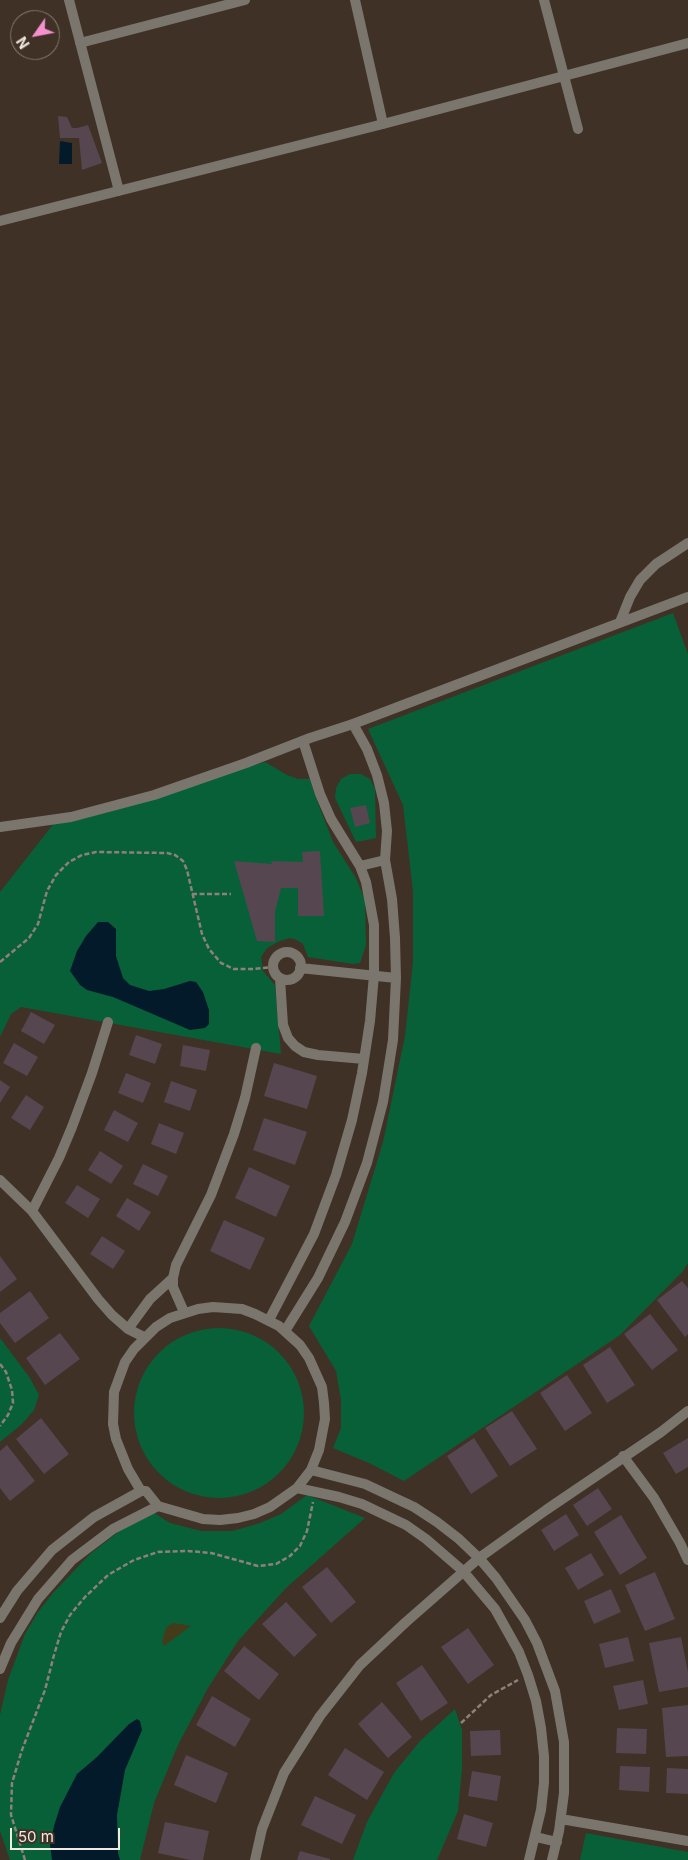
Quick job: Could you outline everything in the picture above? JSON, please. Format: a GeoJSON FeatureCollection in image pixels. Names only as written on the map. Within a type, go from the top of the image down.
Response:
{"type":"FeatureCollection","features":[{"type":"Feature","properties":{"kind":"street"},"geometry":{"type":"LineString","coordinates":[[69,0],[119,191]]}},
{"type":"Feature","properties":{"kind":"street"},"geometry":{"type":"LineString","coordinates":[[80,43],[245,0]]}},
{"type":"Feature","properties":{"kind":"street"},"geometry":{"type":"LineString","coordinates":[[355,0],[383,124]]}},
{"type":"Feature","properties":{"kind":"street"},"geometry":{"type":"LineString","coordinates":[[544,0],[578,129]]}},
{"type":"Feature","properties":{"kind":"street"},"geometry":{"type":"LineString","coordinates":[[0,221],[383,124],[688,43]]}},
{"type":"Feature","properties":{"kind":"street"},"geometry":{"type":"LineString","coordinates":[[620,622],[630,597],[640,580],[656,564],[688,543]]}},
{"type":"Feature","properties":{"kind":"street"},"geometry":{"type":"LineString","coordinates":[[0,827],[71,817],[154,795],[353,724],[688,598]]}},
{"type":"Feature","properties":{"kind":"street"},"geometry":{"type":"LineString","coordinates":[[285,1331],[318,1278],[341,1230],[367,1163],[383,1102],[393,1040],[396,978],[395,938],[392,899],[385,860],[387,831],[378,775],[367,749],[353,724]]}},
{"type":"Feature","properties":{"kind":"street"},"geometry":{"type":"LineString","coordinates":[[269,1320],[314,1234],[336,1175],[352,1120],[364,1059],[374,975],[374,925],[366,882],[360,866],[332,819],[310,768],[303,741]]}},
{"type":"Feature","properties":{"kind":"street"},"geometry":{"type":"LineString","coordinates":[[360,866],[385,860]]}},
{"type":"Feature","properties":{"kind":"street"},"geometry":{"type":"LineString","coordinates":[[288,952],[298,958],[300,968],[295,977],[290,980],[280,978],[272,967],[277,956],[288,952]]}},
{"type":"Feature","properties":{"kind":"street"},"geometry":{"type":"LineString","coordinates":[[300,968],[396,978]]}},
{"type":"Feature","properties":{"kind":"street"},"geometry":{"type":"LineString","coordinates":[[280,978],[283,1025],[288,1038],[295,1046],[304,1052],[318,1055],[364,1059]]}},
{"type":"Feature","properties":{"kind":"street"},"geometry":{"type":"LineString","coordinates":[[32,1211],[72,1127],[108,1022]]}},
{"type":"Feature","properties":{"kind":"street"},"geometry":{"type":"LineString","coordinates":[[184,1312],[176,1294],[173,1278],[176,1265],[211,1195],[234,1134],[245,1098],[256,1048]]}},
{"type":"Feature","properties":{"kind":"street"},"geometry":{"type":"LineString","coordinates":[[0,1180],[32,1211],[98,1299],[128,1329],[144,1337]]}},
{"type":"Feature","properties":{"kind":"street"},"geometry":{"type":"LineString","coordinates":[[128,1329],[150,1299],[173,1278]]}},
{"type":"Feature","properties":{"kind":"street"},"geometry":{"type":"LineString","coordinates":[[0,1618],[17,1591],[52,1550],[94,1516],[141,1491],[146,1491],[158,1506],[203,1519],[220,1520],[254,1514],[270,1507],[297,1488],[311,1470],[323,1435],[325,1419],[322,1387],[309,1358],[300,1345],[269,1320],[242,1310],[227,1307],[184,1312],[156,1327],[144,1337],[125,1362],[116,1384],[112,1408],[113,1424],[121,1454],[141,1491]]}},
{"type":"Feature","properties":{"kind":"street"},"geometry":{"type":"LineString","coordinates":[[255,1860],[262,1829],[284,1774],[320,1716],[360,1666],[479,1558],[688,1411]]}},
{"type":"Feature","properties":{"kind":"street"},"geometry":{"type":"LineString","coordinates":[[623,1456],[654,1498],[688,1560]]}},
{"type":"Feature","properties":{"kind":"street"},"geometry":{"type":"LineString","coordinates":[[311,1470],[364,1484],[398,1499],[437,1522],[479,1558],[496,1578],[525,1620],[537,1643],[552,1683],[564,1742],[564,1793],[561,1819],[552,1860]]}},
{"type":"Feature","properties":{"kind":"street"},"geometry":{"type":"LineString","coordinates":[[297,1488],[362,1504],[399,1522],[426,1539],[463,1571],[480,1589],[499,1616],[519,1652],[528,1675],[536,1701],[541,1728],[544,1783],[536,1837],[529,1860]]}},
{"type":"Feature","properties":{"kind":"street"},"geometry":{"type":"LineString","coordinates":[[0,1669],[23,1620],[54,1579],[72,1560],[106,1534],[135,1516],[158,1506]]}},
{"type":"Feature","properties":{"kind":"street"},"geometry":{"type":"LineString","coordinates":[[561,1819],[688,1841]]}},
{"type":"Feature","properties":{"kind":"street"},"geometry":{"type":"LineString","coordinates":[[536,1837],[556,1842]]}},
{"type":"Feature","properties":{"kind":"path"},"geometry":{"type":"LineString","coordinates":[[0,962],[29,938],[38,924],[47,891],[56,874],[69,862],[82,855],[96,852],[167,853],[176,856],[183,862],[187,870],[202,934],[209,949],[222,963],[234,969],[272,967]]}},
{"type":"Feature","properties":{"kind":"path"},"geometry":{"type":"LineString","coordinates":[[192,894],[231,894]]}},
{"type":"Feature","properties":{"kind":"path"},"geometry":{"type":"LineString","coordinates":[[0,1364],[6,1372],[12,1390],[12,1403],[8,1415],[0,1426]]}},
{"type":"Feature","properties":{"kind":"path"},"geometry":{"type":"LineString","coordinates":[[25,1860],[11,1815],[12,1783],[22,1750],[45,1690],[62,1632],[70,1615],[108,1575],[134,1560],[158,1552],[188,1551],[211,1553],[258,1566],[276,1564],[290,1556],[300,1546],[307,1531],[315,1491]]}},
{"type":"Feature","properties":{"kind":"path"},"geometry":{"type":"LineString","coordinates":[[461,1723],[491,1695],[528,1675]]}},
{"type":"Feature","properties":{"kind":"green space"},"geometry":{"type":"Polygon","coordinates":[[[673,613],[688,654],[688,1263],[683,1271],[620,1335],[404,1481],[369,1463],[333,1448],[341,1428],[341,1400],[336,1371],[309,1326],[352,1244],[383,1142],[405,1036],[413,962],[413,891],[403,805],[368,729],[673,613]]]}},
{"type":"Feature","properties":{"kind":"green space"},"geometry":{"type":"Polygon","coordinates":[[[265,762],[287,775],[298,779],[310,779],[333,842],[356,878],[365,900],[366,945],[360,963],[353,964],[308,957],[303,944],[290,938],[267,948],[261,957],[263,971],[275,985],[281,1054],[21,1007],[11,1014],[0,1037],[0,892],[55,822],[265,762]]]}},
{"type":"Feature","properties":{"kind":"green space"},"geometry":{"type":"Polygon","coordinates":[[[350,774],[361,774],[370,779],[375,789],[376,838],[356,842],[335,798],[336,788],[341,779],[350,774]]]}},
{"type":"Feature","properties":{"kind":"green space"},"geometry":{"type":"Polygon","coordinates":[[[211,1328],[227,1328],[252,1334],[273,1347],[285,1359],[298,1380],[304,1413],[298,1446],[285,1467],[273,1479],[252,1492],[227,1498],[211,1498],[186,1492],[165,1479],[153,1467],[140,1446],[134,1421],[134,1405],[140,1380],[153,1359],[165,1347],[186,1334],[211,1328]]]}},
{"type":"Feature","properties":{"kind":"green space"},"geometry":{"type":"Polygon","coordinates":[[[0,1338],[30,1378],[39,1395],[34,1410],[22,1424],[0,1442],[0,1338]]]}},
{"type":"Feature","properties":{"kind":"green space"},"geometry":{"type":"Polygon","coordinates":[[[307,1495],[365,1518],[286,1588],[238,1641],[208,1688],[178,1745],[154,1803],[140,1860],[10,1860],[0,1831],[0,1715],[8,1680],[25,1634],[38,1612],[53,1593],[90,1554],[148,1509],[170,1523],[201,1531],[233,1531],[281,1514],[307,1495]]]}},
{"type":"Feature","properties":{"kind":"green space"},"geometry":{"type":"Polygon","coordinates":[[[455,1709],[462,1730],[462,1769],[458,1811],[437,1860],[353,1860],[367,1822],[394,1773],[420,1741],[455,1709]]]}},
{"type":"Feature","properties":{"kind":"green space"},"geometry":{"type":"Polygon","coordinates":[[[586,1833],[688,1852],[688,1860],[580,1860],[586,1833]]]}},
{"type":"Feature","properties":{"kind":"sand"},"geometry":{"type":"Polygon","coordinates":[[[174,1623],[191,1626],[164,1646],[162,1641],[166,1628],[174,1623]]]}},
{"type":"Feature","properties":{"kind":"water"},"geometry":{"type":"Polygon","coordinates":[[[60,141],[72,143],[72,164],[59,164],[60,141]]]}},
{"type":"Feature","properties":{"kind":"water"},"geometry":{"type":"Polygon","coordinates":[[[98,922],[108,922],[116,929],[116,956],[123,978],[130,985],[149,991],[164,989],[190,981],[196,982],[203,992],[209,1010],[209,1024],[205,1028],[190,1030],[113,997],[87,990],[80,985],[70,971],[77,951],[86,936],[98,922]]]}},
{"type":"Feature","properties":{"kind":"water"},"geometry":{"type":"Polygon","coordinates":[[[137,1719],[140,1721],[142,1730],[125,1770],[117,1815],[118,1853],[120,1860],[52,1860],[50,1845],[54,1826],[60,1807],[77,1774],[97,1757],[129,1724],[137,1719]]]}},
{"type":"Feature","properties":{"kind":"building"},"geometry":{"type":"Polygon","coordinates":[[[58,116],[67,117],[72,128],[88,125],[102,163],[82,170],[79,138],[60,138],[58,116]]]}},
{"type":"Feature","properties":{"kind":"building"},"geometry":{"type":"Polygon","coordinates":[[[366,805],[370,823],[355,827],[350,808],[366,805]]]}},
{"type":"Feature","properties":{"kind":"building"},"geometry":{"type":"Polygon","coordinates":[[[320,851],[324,916],[298,916],[298,888],[281,888],[275,912],[275,942],[257,941],[234,861],[272,864],[271,861],[303,862],[302,852],[320,851]]]}},
{"type":"Feature","properties":{"kind":"building"},"geometry":{"type":"Polygon","coordinates":[[[31,1012],[55,1025],[44,1044],[21,1031],[31,1012]]]}},
{"type":"Feature","properties":{"kind":"building"},"geometry":{"type":"Polygon","coordinates":[[[136,1035],[162,1044],[155,1064],[129,1055],[136,1035]]]}},
{"type":"Feature","properties":{"kind":"building"},"geometry":{"type":"Polygon","coordinates":[[[14,1043],[38,1057],[27,1076],[3,1063],[14,1043]]]}},
{"type":"Feature","properties":{"kind":"building"},"geometry":{"type":"Polygon","coordinates":[[[183,1045],[210,1050],[206,1071],[180,1066],[183,1045]]]}},
{"type":"Feature","properties":{"kind":"building"},"geometry":{"type":"Polygon","coordinates":[[[274,1063],[317,1076],[307,1109],[264,1096],[274,1063]]]}},
{"type":"Feature","properties":{"kind":"building"},"geometry":{"type":"Polygon","coordinates":[[[126,1073],[151,1083],[143,1103],[118,1093],[126,1073]]]}},
{"type":"Feature","properties":{"kind":"building"},"geometry":{"type":"Polygon","coordinates":[[[0,1080],[10,1087],[0,1103],[0,1080]]]}},
{"type":"Feature","properties":{"kind":"building"},"geometry":{"type":"Polygon","coordinates":[[[171,1081],[197,1090],[190,1111],[164,1102],[171,1081]]]}},
{"type":"Feature","properties":{"kind":"building"},"geometry":{"type":"Polygon","coordinates":[[[26,1095],[44,1107],[30,1130],[11,1118],[26,1095]]]}},
{"type":"Feature","properties":{"kind":"building"},"geometry":{"type":"Polygon","coordinates":[[[114,1110],[138,1123],[128,1142],[104,1130],[114,1110]]]}},
{"type":"Feature","properties":{"kind":"building"},"geometry":{"type":"Polygon","coordinates":[[[264,1118],[307,1132],[295,1165],[253,1150],[264,1118]]]}},
{"type":"Feature","properties":{"kind":"building"},"geometry":{"type":"Polygon","coordinates":[[[159,1123],[184,1133],[176,1154],[151,1144],[159,1123]]]}},
{"type":"Feature","properties":{"kind":"building"},"geometry":{"type":"Polygon","coordinates":[[[100,1151],[123,1166],[111,1184],[88,1170],[100,1151]]]}},
{"type":"Feature","properties":{"kind":"building"},"geometry":{"type":"Polygon","coordinates":[[[143,1164],[168,1176],[158,1196],[133,1184],[143,1164]]]}},
{"type":"Feature","properties":{"kind":"building"},"geometry":{"type":"Polygon","coordinates":[[[249,1167],[290,1186],[276,1217],[235,1198],[249,1167]]]}},
{"type":"Feature","properties":{"kind":"building"},"geometry":{"type":"Polygon","coordinates":[[[77,1185],[100,1199],[88,1218],[65,1203],[77,1185]]]}},
{"type":"Feature","properties":{"kind":"building"},"geometry":{"type":"Polygon","coordinates":[[[127,1198],[151,1212],[139,1231],[116,1216],[127,1198]]]}},
{"type":"Feature","properties":{"kind":"building"},"geometry":{"type":"Polygon","coordinates":[[[224,1220],[265,1238],[250,1270],[210,1251],[224,1220]]]}},
{"type":"Feature","properties":{"kind":"building"},"geometry":{"type":"Polygon","coordinates":[[[102,1236],[125,1251],[113,1269],[90,1254],[102,1236]]]}},
{"type":"Feature","properties":{"kind":"building"},"geometry":{"type":"Polygon","coordinates":[[[0,1256],[17,1279],[0,1292],[0,1256]]]}},
{"type":"Feature","properties":{"kind":"building"},"geometry":{"type":"Polygon","coordinates":[[[682,1281],[688,1288],[688,1334],[685,1337],[657,1300],[682,1281]]]}},
{"type":"Feature","properties":{"kind":"building"},"geometry":{"type":"Polygon","coordinates":[[[30,1291],[49,1318],[15,1343],[0,1323],[0,1313],[30,1291]]]}},
{"type":"Feature","properties":{"kind":"building"},"geometry":{"type":"Polygon","coordinates":[[[650,1314],[678,1350],[652,1370],[624,1334],[650,1314]]]}},
{"type":"Feature","properties":{"kind":"building"},"geometry":{"type":"Polygon","coordinates":[[[60,1333],[80,1359],[45,1385],[26,1358],[60,1333]]]}},
{"type":"Feature","properties":{"kind":"building"},"geometry":{"type":"Polygon","coordinates":[[[610,1347],[635,1385],[607,1403],[583,1365],[610,1347]]]}},
{"type":"Feature","properties":{"kind":"building"},"geometry":{"type":"Polygon","coordinates":[[[567,1375],[592,1413],[565,1431],[540,1393],[567,1375]]]}},
{"type":"Feature","properties":{"kind":"building"},"geometry":{"type":"Polygon","coordinates":[[[512,1411],[537,1449],[510,1466],[485,1428],[512,1411]]]}},
{"type":"Feature","properties":{"kind":"building"},"geometry":{"type":"Polygon","coordinates":[[[41,1418],[69,1454],[44,1474],[16,1439],[41,1418]]]}},
{"type":"Feature","properties":{"kind":"building"},"geometry":{"type":"Polygon","coordinates":[[[474,1438],[498,1476],[471,1494],[447,1456],[474,1438]]]}},
{"type":"Feature","properties":{"kind":"building"},"geometry":{"type":"Polygon","coordinates":[[[688,1438],[688,1467],[676,1474],[663,1453],[688,1438]]]}},
{"type":"Feature","properties":{"kind":"building"},"geometry":{"type":"Polygon","coordinates":[[[7,1445],[35,1481],[10,1501],[0,1488],[0,1451],[7,1445]]]}},
{"type":"Feature","properties":{"kind":"building"},"geometry":{"type":"Polygon","coordinates":[[[598,1488],[612,1509],[587,1526],[573,1505],[598,1488]]]}},
{"type":"Feature","properties":{"kind":"building"},"geometry":{"type":"Polygon","coordinates":[[[566,1514],[579,1535],[554,1551],[541,1530],[566,1514]]]}},
{"type":"Feature","properties":{"kind":"building"},"geometry":{"type":"Polygon","coordinates":[[[621,1515],[647,1558],[620,1575],[594,1532],[621,1515]]]}},
{"type":"Feature","properties":{"kind":"building"},"geometry":{"type":"Polygon","coordinates":[[[591,1553],[604,1575],[578,1590],[565,1568],[591,1553]]]}},
{"type":"Feature","properties":{"kind":"building"},"geometry":{"type":"Polygon","coordinates":[[[327,1567],[356,1602],[331,1623],[302,1587],[327,1567]]]}},
{"type":"Feature","properties":{"kind":"building"},"geometry":{"type":"Polygon","coordinates":[[[655,1572],[675,1619],[645,1631],[625,1585],[655,1572]]]}},
{"type":"Feature","properties":{"kind":"building"},"geometry":{"type":"Polygon","coordinates":[[[611,1589],[621,1612],[594,1624],[584,1601],[611,1589]]]}},
{"type":"Feature","properties":{"kind":"building"},"geometry":{"type":"Polygon","coordinates":[[[286,1602],[317,1635],[294,1657],[262,1624],[286,1602]]]}},
{"type":"Feature","properties":{"kind":"building"},"geometry":{"type":"Polygon","coordinates":[[[468,1628],[494,1665],[468,1684],[441,1647],[468,1628]]]}},
{"type":"Feature","properties":{"kind":"building"},"geometry":{"type":"Polygon","coordinates":[[[628,1637],[634,1661],[605,1668],[599,1644],[628,1637]]]}},
{"type":"Feature","properties":{"kind":"building"},"geometry":{"type":"Polygon","coordinates":[[[681,1637],[688,1672],[688,1687],[659,1692],[649,1643],[681,1637]]]}},
{"type":"Feature","properties":{"kind":"building"},"geometry":{"type":"Polygon","coordinates":[[[244,1646],[279,1674],[259,1700],[224,1671],[244,1646]]]}},
{"type":"Feature","properties":{"kind":"building"},"geometry":{"type":"Polygon","coordinates":[[[422,1665],[448,1703],[421,1721],[396,1683],[422,1665]]]}},
{"type":"Feature","properties":{"kind":"building"},"geometry":{"type":"Polygon","coordinates":[[[643,1680],[648,1704],[619,1710],[613,1686],[643,1680]]]}},
{"type":"Feature","properties":{"kind":"building"},"geometry":{"type":"Polygon","coordinates":[[[212,1696],[251,1719],[235,1747],[196,1725],[212,1696]]]}},
{"type":"Feature","properties":{"kind":"building"},"geometry":{"type":"Polygon","coordinates":[[[382,1702],[412,1737],[388,1758],[358,1724],[382,1702]]]}},
{"type":"Feature","properties":{"kind":"building"},"geometry":{"type":"Polygon","coordinates":[[[688,1705],[688,1756],[666,1757],[662,1708],[688,1705]]]}},
{"type":"Feature","properties":{"kind":"building"},"geometry":{"type":"Polygon","coordinates":[[[617,1728],[647,1729],[646,1754],[616,1753],[617,1728]]]}},
{"type":"Feature","properties":{"kind":"building"},"geometry":{"type":"Polygon","coordinates":[[[500,1730],[501,1755],[471,1756],[470,1731],[500,1730]]]}},
{"type":"Feature","properties":{"kind":"building"},"geometry":{"type":"Polygon","coordinates":[[[345,1748],[384,1772],[367,1800],[328,1775],[345,1748]]]}},
{"type":"Feature","properties":{"kind":"building"},"geometry":{"type":"Polygon","coordinates":[[[186,1755],[228,1773],[216,1803],[174,1785],[186,1755]]]}},
{"type":"Feature","properties":{"kind":"building"},"geometry":{"type":"Polygon","coordinates":[[[620,1766],[650,1767],[649,1792],[619,1790],[620,1766]]]}},
{"type":"Feature","properties":{"kind":"building"},"geometry":{"type":"Polygon","coordinates":[[[667,1768],[688,1769],[688,1794],[666,1793],[667,1768]]]}},
{"type":"Feature","properties":{"kind":"building"},"geometry":{"type":"Polygon","coordinates":[[[472,1771],[501,1776],[497,1801],[468,1796],[472,1771]]]}},
{"type":"Feature","properties":{"kind":"building"},"geometry":{"type":"Polygon","coordinates":[[[315,1796],[356,1815],[342,1844],[301,1825],[315,1796]]]}},
{"type":"Feature","properties":{"kind":"building"},"geometry":{"type":"Polygon","coordinates":[[[464,1814],[493,1823],[486,1847],[457,1839],[464,1814]]]}},
{"type":"Feature","properties":{"kind":"building"},"geometry":{"type":"Polygon","coordinates":[[[165,1822],[209,1831],[203,1860],[190,1860],[158,1853],[165,1822]]]}},
{"type":"Feature","properties":{"kind":"building"},"geometry":{"type":"Polygon","coordinates":[[[300,1851],[330,1859],[330,1860],[297,1860],[300,1851]]]}}]}
